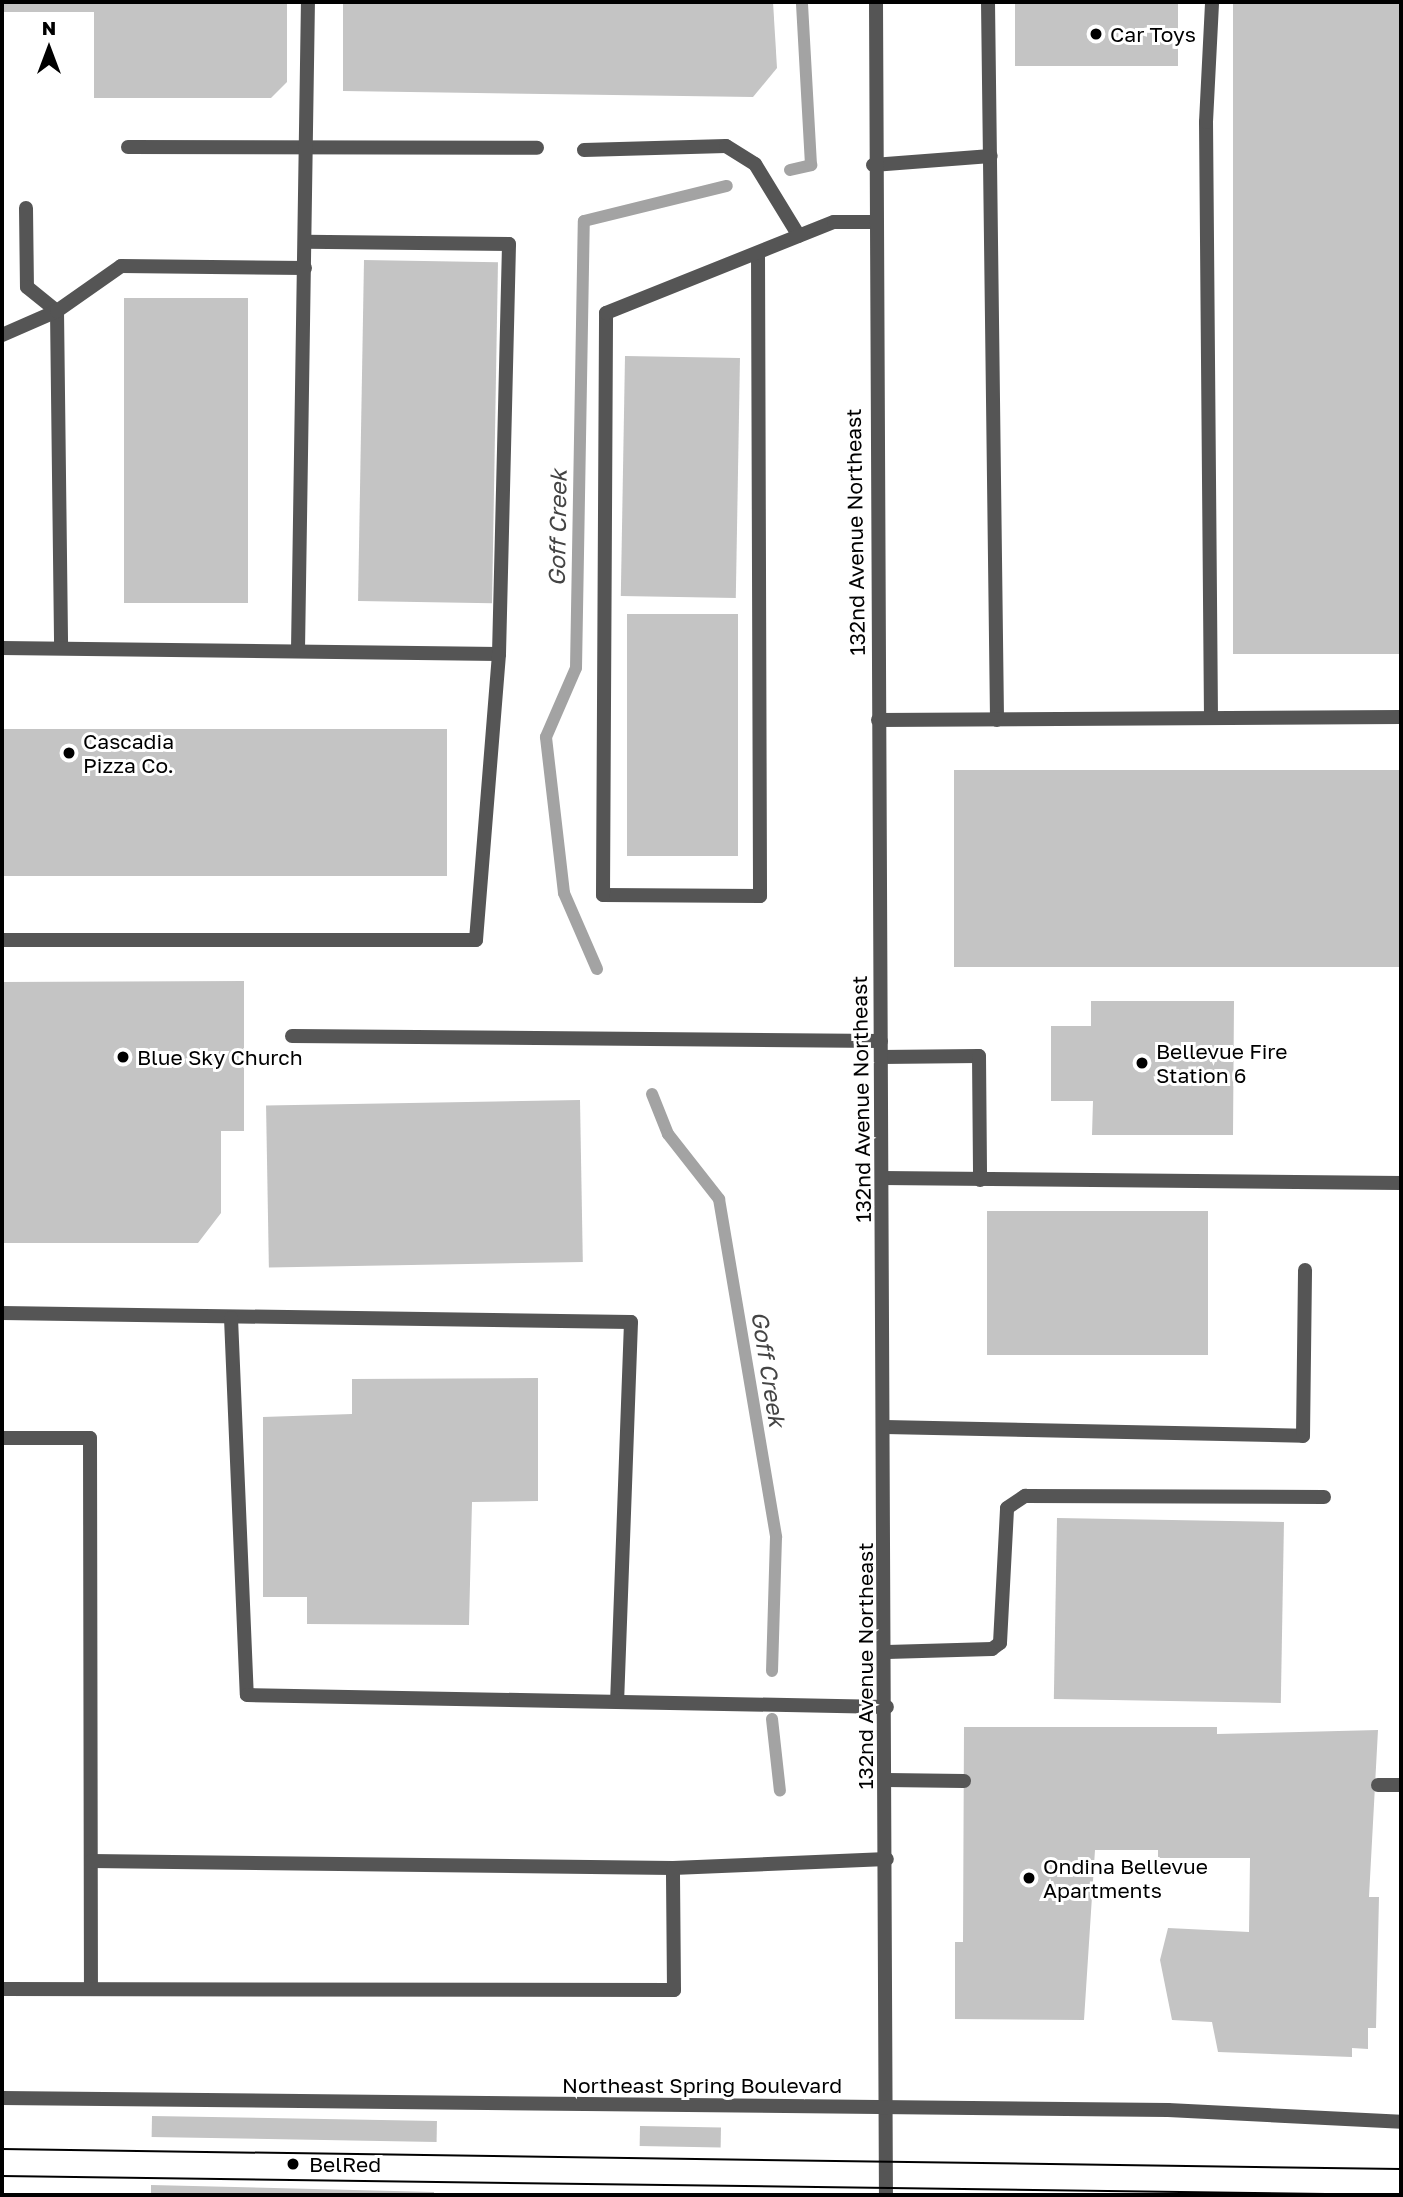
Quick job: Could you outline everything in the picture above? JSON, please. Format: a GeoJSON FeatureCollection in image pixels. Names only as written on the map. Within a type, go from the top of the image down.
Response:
{"type":"FeatureCollection","features":[{"type":"Feature","properties":{"kind":"street"},"geometry":{"type":"LineString","coordinates":[[298,650],[308,2]]}},
{"type":"Feature","properties":{"kind":"street","name":"132nd Avenue Northeast"},"geometry":{"type":"LineString","coordinates":[[876,2],[873,222],[887,1652],[886,2195]]}},
{"type":"Feature","properties":{"kind":"street"},"geometry":{"type":"LineString","coordinates":[[988,2],[997,720]]}},
{"type":"Feature","properties":{"kind":"street"},"geometry":{"type":"LineString","coordinates":[[1210,718],[1206,122],[1212,2]]}},
{"type":"Feature","properties":{"kind":"street"},"geometry":{"type":"LineString","coordinates":[[584,150],[726,146],[755,164],[799,236]]}},
{"type":"Feature","properties":{"kind":"street"},"geometry":{"type":"LineString","coordinates":[[128,147],[537,148]]}},
{"type":"Feature","properties":{"kind":"street"},"geometry":{"type":"LineString","coordinates":[[873,165],[991,156]]}},
{"type":"Feature","properties":{"kind":"street"},"geometry":{"type":"LineString","coordinates":[[26,208],[27,287],[57,311]]}},
{"type":"Feature","properties":{"kind":"street"},"geometry":{"type":"LineString","coordinates":[[758,253],[760,895],[603,895],[606,313],[834,222],[873,222]]}},
{"type":"Feature","properties":{"kind":"street"},"geometry":{"type":"LineString","coordinates":[[2,940],[476,940],[499,654],[509,244],[306,242]]}},
{"type":"Feature","properties":{"kind":"street"},"geometry":{"type":"LineString","coordinates":[[2,335],[57,311],[121,265],[305,268]]}},
{"type":"Feature","properties":{"kind":"street"},"geometry":{"type":"LineString","coordinates":[[57,311],[61,649]]}},
{"type":"Feature","properties":{"kind":"street"},"geometry":{"type":"LineString","coordinates":[[2,649],[499,654]]}},
{"type":"Feature","properties":{"kind":"street"},"geometry":{"type":"LineString","coordinates":[[878,720],[1401,717]]}},
{"type":"Feature","properties":{"kind":"street"},"geometry":{"type":"LineString","coordinates":[[292,1036],[881,1049],[979,1056],[980,1180]]}},
{"type":"Feature","properties":{"kind":"street"},"geometry":{"type":"LineString","coordinates":[[882,1178],[1401,1182]]}},
{"type":"Feature","properties":{"kind":"street"},"geometry":{"type":"LineString","coordinates":[[885,1427],[1303,1436],[1305,1270]]}},
{"type":"Feature","properties":{"kind":"street"},"geometry":{"type":"LineString","coordinates":[[2,1313],[631,1322],[617,1701]]}},
{"type":"Feature","properties":{"kind":"street"},"geometry":{"type":"LineString","coordinates":[[231,1318],[247,1695],[887,1707]]}},
{"type":"Feature","properties":{"kind":"street"},"geometry":{"type":"LineString","coordinates":[[2,1438],[90,1438],[91,1989]]}},
{"type":"Feature","properties":{"kind":"street"},"geometry":{"type":"LineString","coordinates":[[887,1652],[992,1649],[1000,1643],[1007,1507],[1026,1496],[1324,1497]]}},
{"type":"Feature","properties":{"kind":"street"},"geometry":{"type":"LineString","coordinates":[[887,1780],[964,1781]]}},
{"type":"Feature","properties":{"kind":"street"},"geometry":{"type":"LineString","coordinates":[[1378,1784],[1401,1785]]}},
{"type":"Feature","properties":{"kind":"street"},"geometry":{"type":"LineString","coordinates":[[91,1861],[673,1868],[887,1859]]}},
{"type":"Feature","properties":{"kind":"street"},"geometry":{"type":"LineString","coordinates":[[2,1989],[674,1990],[673,1868]]}},
{"type":"Feature","properties":{"kind":"street","name":"Northeast Spring Boulevard"},"geometry":{"type":"LineString","coordinates":[[2,2098],[886,2105],[1401,2122]]}},
{"type":"Feature","properties":{"kind":"building"},"geometry":{"type":"Polygon","coordinates":[[[2,2],[287,2],[287,82],[271,98],[94,98],[94,12],[2,12],[2,2]]]}},
{"type":"Feature","properties":{"kind":"building"},"geometry":{"type":"Polygon","coordinates":[[[343,2],[773,2],[777,68],[753,97],[343,91],[343,2]]]}},
{"type":"Feature","properties":{"kind":"building","name":"Car Toys"},"geometry":{"type":"Polygon","coordinates":[[[1015,2],[1178,2],[1178,66],[1015,66],[1015,2]]]}},
{"type":"Feature","properties":{"kind":"building"},"geometry":{"type":"Polygon","coordinates":[[[1233,2],[1401,2],[1401,654],[1233,654],[1233,2]]]}},
{"type":"Feature","properties":{"kind":"building"},"geometry":{"type":"Polygon","coordinates":[[[364,260],[498,262],[492,603],[358,601],[364,260]]]}},
{"type":"Feature","properties":{"kind":"building"},"geometry":{"type":"Polygon","coordinates":[[[124,298],[248,298],[248,603],[124,603],[124,298]]]}},
{"type":"Feature","properties":{"kind":"building"},"geometry":{"type":"Polygon","coordinates":[[[625,356],[740,358],[736,598],[621,596],[625,356]]]}},
{"type":"Feature","properties":{"kind":"building"},"geometry":{"type":"Polygon","coordinates":[[[627,614],[738,614],[738,856],[627,856],[627,614]]]}},
{"type":"Feature","properties":{"kind":"building"},"geometry":{"type":"Polygon","coordinates":[[[2,729],[447,729],[447,876],[2,876],[2,729]]]}},
{"type":"Feature","properties":{"kind":"building"},"geometry":{"type":"Polygon","coordinates":[[[954,770],[1401,770],[1401,967],[954,967],[954,770]]]}},
{"type":"Feature","properties":{"kind":"building","name":"Blue Sky Church"},"geometry":{"type":"Polygon","coordinates":[[[244,981],[244,1131],[221,1131],[221,1213],[198,1243],[2,1243],[2,982],[244,981]]]}},
{"type":"Feature","properties":{"kind":"building","name":"Bellevue Fire Station 6"},"geometry":{"type":"Polygon","coordinates":[[[1091,1001],[1234,1001],[1233,1135],[1092,1135],[1093,1101],[1051,1101],[1051,1026],[1091,1026],[1091,1001]]]}},
{"type":"Feature","properties":{"kind":"building"},"geometry":{"type":"Polygon","coordinates":[[[580,1100],[583,1262],[269,1267],[266,1105],[580,1100]]]}},
{"type":"Feature","properties":{"kind":"building"},"geometry":{"type":"Polygon","coordinates":[[[987,1211],[1208,1211],[1208,1355],[987,1355],[987,1211]]]}},
{"type":"Feature","properties":{"kind":"building"},"geometry":{"type":"Polygon","coordinates":[[[538,1378],[538,1501],[472,1502],[469,1625],[307,1624],[307,1597],[263,1597],[263,1417],[352,1414],[352,1379],[538,1378]]]}},
{"type":"Feature","properties":{"kind":"building"},"geometry":{"type":"Polygon","coordinates":[[[1057,1518],[1284,1522],[1281,1703],[1054,1699],[1057,1518]]]}},
{"type":"Feature","properties":{"kind":"building","name":"Ondina Bellevue Apartments"},"geometry":{"type":"Polygon","coordinates":[[[964,1727],[1217,1727],[1217,1734],[1378,1730],[1369,1897],[1379,1897],[1376,2028],[1368,2028],[1368,2049],[1352,2048],[1352,2057],[1218,2052],[1212,2022],[1172,2020],[1160,1960],[1168,1928],[1249,1932],[1250,1858],[1158,1858],[1158,1850],[1095,1850],[1084,2020],[955,2019],[955,1942],[963,1942],[964,1727]]]}},
{"type":"Feature","properties":{"kind":"building","name":"BelRed"},"geometry":{"type":"Polygon","coordinates":[[[152,2116],[437,2121],[437,2142],[152,2137],[152,2116]]]}},
{"type":"Feature","properties":{"kind":"building"},"geometry":{"type":"Polygon","coordinates":[[[640,2126],[721,2127],[721,2147],[640,2146],[640,2126]]]}},
{"type":"Feature","properties":{"kind":"building","name":"BelRed"},"geometry":{"type":"Polygon","coordinates":[[[151,2185],[434,2192],[434,2195],[151,2195],[151,2185]]]}},
{"type":"Feature","properties":{"kind":"waterway","name":"Goff Creek"},"geometry":{"type":"LineString","coordinates":[[790,170],[811,165],[802,2]]}},
{"type":"Feature","properties":{"kind":"waterway","name":"Goff Creek"},"geometry":{"type":"LineString","coordinates":[[597,969],[564,893],[546,737],[576,668],[584,221],[727,186]]}},
{"type":"Feature","properties":{"kind":"waterway","name":"Goff Creek"},"geometry":{"type":"LineString","coordinates":[[652,1094],[668,1134],[719,1199],[776,1537],[772,1671]]}},
{"type":"Feature","properties":{"kind":"waterway","name":"Goff Creek"},"geometry":{"type":"LineString","coordinates":[[772,1719],[780,1791]]}},
{"type":"Feature","properties":{"kind":"tram line"},"geometry":{"type":"LineString","coordinates":[[2,2149],[1401,2169]]}},
{"type":"Feature","properties":{"kind":"tram line"},"geometry":{"type":"LineString","coordinates":[[2,2176],[1401,2195]]}},
{"type":"Feature","properties":{"kind":"place","name":"Car Toys"},"geometry":{"type":"Point","coordinates":[1096,34]}},
{"type":"Feature","properties":{"kind":"place","name":"Cascadia Pizza Co."},"geometry":{"type":"Point","coordinates":[69,753]}},
{"type":"Feature","properties":{"kind":"place","name":"Blue Sky Church"},"geometry":{"type":"Point","coordinates":[123,1057]}},
{"type":"Feature","properties":{"kind":"place","name":"Bellevue Fire Station 6"},"geometry":{"type":"Point","coordinates":[1142,1063]}},
{"type":"Feature","properties":{"kind":"place","name":"Ondina Bellevue Apartments"},"geometry":{"type":"Point","coordinates":[1029,1878]}},
{"type":"Feature","properties":{"kind":"place","name":"BelRed"},"geometry":{"type":"Point","coordinates":[293,2164]}}]}
